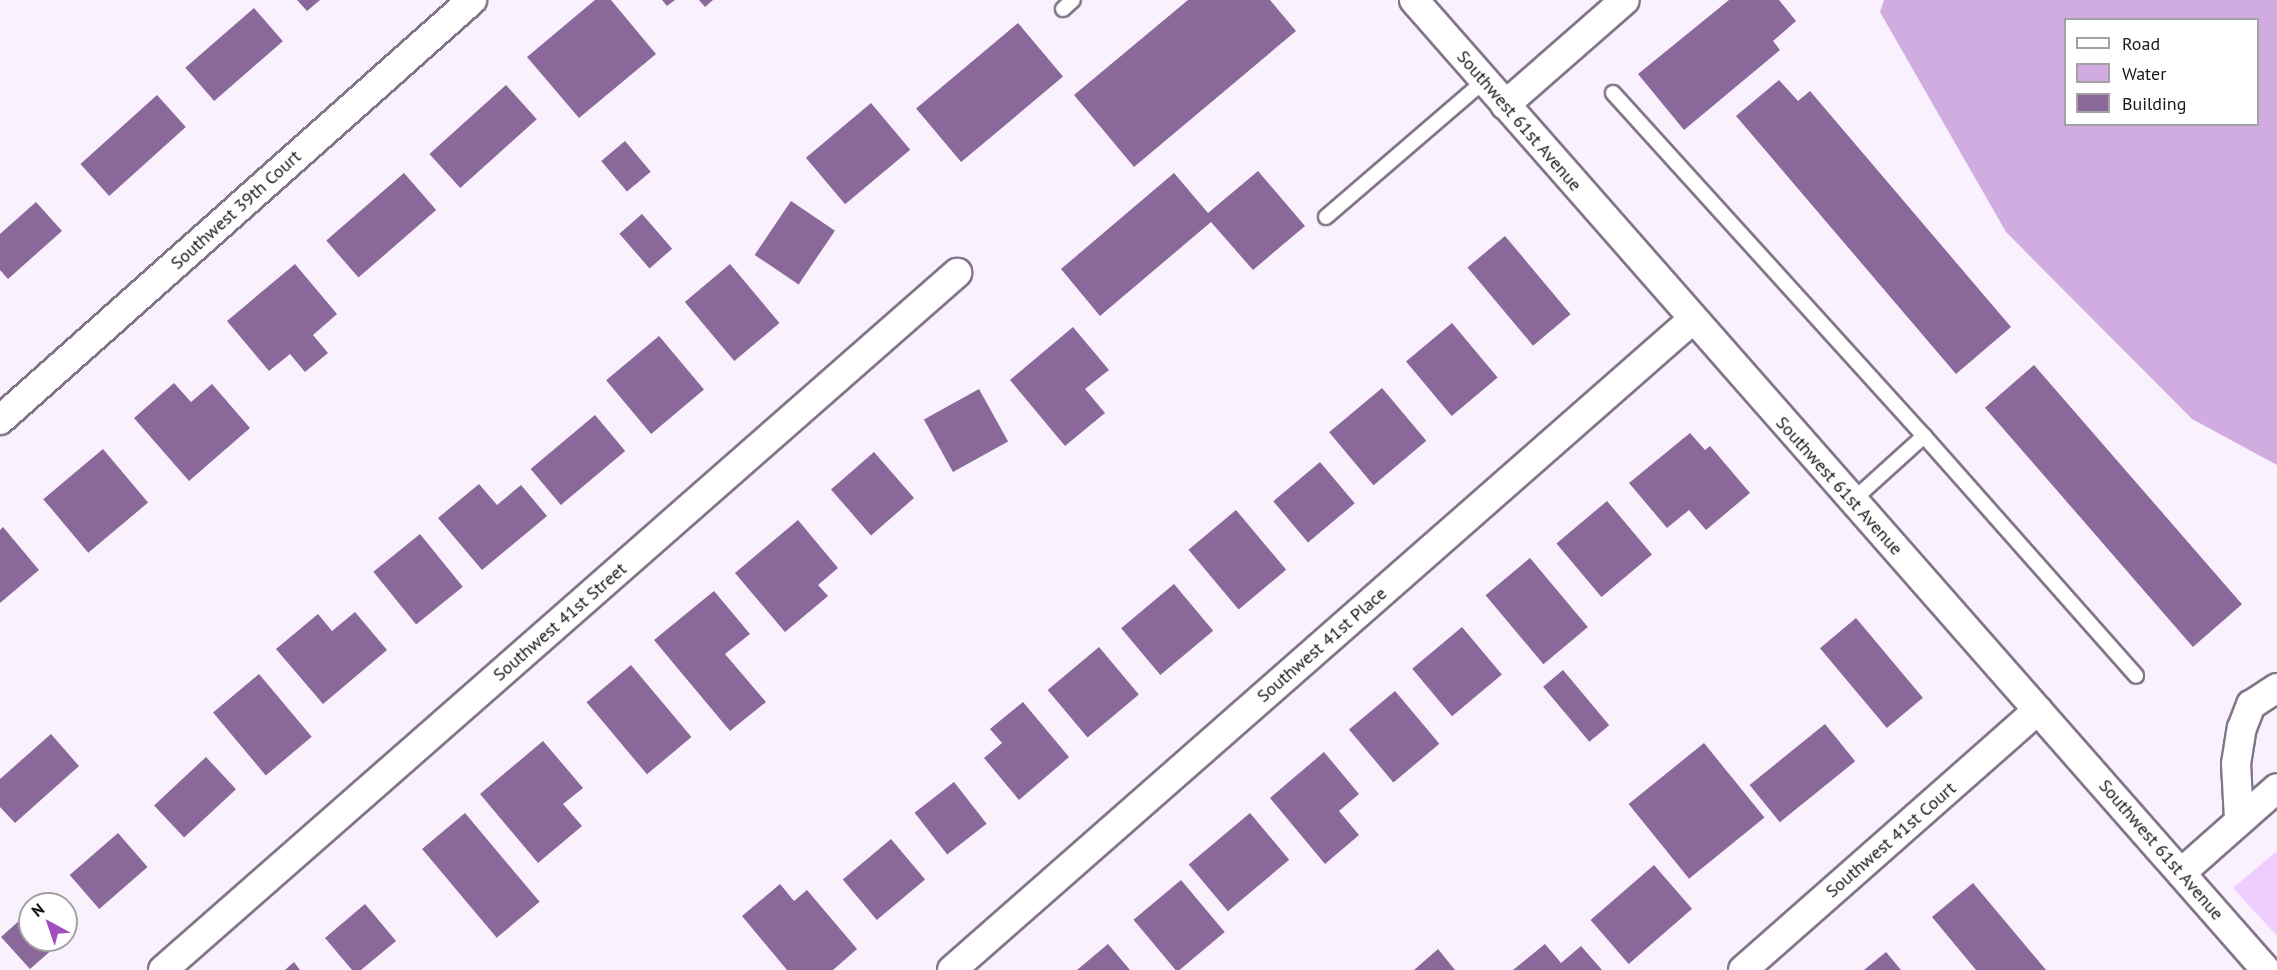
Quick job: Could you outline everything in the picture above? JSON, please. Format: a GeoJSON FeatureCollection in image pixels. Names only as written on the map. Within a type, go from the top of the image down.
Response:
{"type":"FeatureCollection","features":[{"type":"Feature","properties":{"kind":"street","name":"Southwest 39th Court"},"geometry":{"type":"LineString","coordinates":[[0,420],[472,0]]}},
{"type":"Feature","properties":{"kind":"street","name":"Southwest 61st Avenue"},"geometry":{"type":"LineString","coordinates":[[1414,0],[1692,320],[2266,970]]}},
{"type":"Feature","properties":{"kind":"street"},"geometry":{"type":"LineString","coordinates":[[1505,105],[1625,0]]}},
{"type":"Feature","properties":{"kind":"street","name":"Southwest 41st Street"},"geometry":{"type":"LineString","coordinates":[[163,970],[957,273]]}},
{"type":"Feature","properties":{"kind":"street","name":"Southwest 41st Place"},"geometry":{"type":"LineString","coordinates":[[952,970],[1692,320]]}},
{"type":"Feature","properties":{"kind":"street"},"geometry":{"type":"LineString","coordinates":[[2239,819],[2236,764],[2242,728],[2251,705],[2277,688]]}},
{"type":"Feature","properties":{"kind":"street","name":"Southwest 41st Court"},"geometry":{"type":"LineString","coordinates":[[1743,970],[2038,710]]}},
{"type":"Feature","properties":{"kind":"street"},"geometry":{"type":"LineString","coordinates":[[2181,873],[2239,819],[2277,788]]}},
{"type":"Feature","properties":{"kind":"lane"},"geometry":{"type":"LineString","coordinates":[[1326,217],[1484,81]]}},
{"type":"Feature","properties":{"kind":"lane"},"geometry":{"type":"LineString","coordinates":[[1613,93],[1924,436],[2136,676]]}},
{"type":"Feature","properties":{"kind":"lane"},"geometry":{"type":"LineString","coordinates":[[1852,501],[1924,436]]}},
{"type":"Feature","properties":{"kind":"shaded area"},"geometry":{"type":"Polygon","coordinates":[[[2277,851],[2277,936],[2233,888],[2277,851]]]}},
{"type":"Feature","properties":{"kind":"water"},"geometry":{"type":"Polygon","coordinates":[[[1884,0],[2277,0],[2277,465],[2192,419],[2006,232],[1880,12],[1884,0]]]}},
{"type":"Feature","properties":{"kind":"building"},"geometry":{"type":"Polygon","coordinates":[[[297,0],[320,0],[307,11],[297,0]]]}},
{"type":"Feature","properties":{"kind":"building"},"geometry":{"type":"Polygon","coordinates":[[[595,0],[611,0],[656,54],[579,118],[527,57],[595,0]]]}},
{"type":"Feature","properties":{"kind":"building"},"geometry":{"type":"Polygon","coordinates":[[[662,0],[675,0],[667,6],[662,0]]]}},
{"type":"Feature","properties":{"kind":"building"},"geometry":{"type":"Polygon","coordinates":[[[699,0],[713,0],[705,7],[699,0]]]}},
{"type":"Feature","properties":{"kind":"building"},"geometry":{"type":"Polygon","coordinates":[[[1188,0],[1270,0],[1296,31],[1134,167],[1074,95],[1188,0]]]}},
{"type":"Feature","properties":{"kind":"building"},"geometry":{"type":"Polygon","coordinates":[[[1729,0],[1779,0],[1796,21],[1773,41],[1780,50],[1684,130],[1638,74],[1729,0]]]}},
{"type":"Feature","properties":{"kind":"building"},"geometry":{"type":"Polygon","coordinates":[[[254,8],[283,41],[214,101],[185,68],[254,8]]]}},
{"type":"Feature","properties":{"kind":"building"},"geometry":{"type":"Polygon","coordinates":[[[1018,23],[1063,77],[961,162],[916,108],[1018,23]]]}},
{"type":"Feature","properties":{"kind":"building"},"geometry":{"type":"Polygon","coordinates":[[[1779,80],[1798,101],[1810,91],[2011,327],[1956,374],[1736,116],[1779,80]]]}},
{"type":"Feature","properties":{"kind":"building"},"geometry":{"type":"Polygon","coordinates":[[[506,85],[537,119],[460,188],[429,154],[506,85]]]}},
{"type":"Feature","properties":{"kind":"building"},"geometry":{"type":"Polygon","coordinates":[[[157,95],[186,127],[109,196],[80,164],[157,95]]]}},
{"type":"Feature","properties":{"kind":"building"},"geometry":{"type":"Polygon","coordinates":[[[871,103],[910,150],[845,204],[806,158],[871,103]]]}},
{"type":"Feature","properties":{"kind":"building"},"geometry":{"type":"Polygon","coordinates":[[[625,141],[651,172],[627,192],[601,161],[625,141]]]}},
{"type":"Feature","properties":{"kind":"building"},"geometry":{"type":"Polygon","coordinates":[[[1258,171],[1305,226],[1253,270],[1211,222],[1100,316],[1061,269],[1174,173],[1208,213],[1258,171]]]}},
{"type":"Feature","properties":{"kind":"building"},"geometry":{"type":"Polygon","coordinates":[[[404,173],[436,210],[358,278],[326,241],[404,173]]]}},
{"type":"Feature","properties":{"kind":"building"},"geometry":{"type":"Polygon","coordinates":[[[791,201],[835,231],[799,285],[755,255],[791,201]]]}},
{"type":"Feature","properties":{"kind":"building"},"geometry":{"type":"Polygon","coordinates":[[[36,202],[62,231],[8,279],[0,270],[0,234],[36,202]]]}},
{"type":"Feature","properties":{"kind":"building"},"geometry":{"type":"Polygon","coordinates":[[[642,214],[672,249],[650,268],[619,234],[642,214]]]}},
{"type":"Feature","properties":{"kind":"building"},"geometry":{"type":"Polygon","coordinates":[[[1505,236],[1571,314],[1533,346],[1467,267],[1505,236]]]}},
{"type":"Feature","properties":{"kind":"building"},"geometry":{"type":"Polygon","coordinates":[[[295,264],[337,314],[313,335],[328,353],[305,372],[290,354],[269,371],[227,321],[295,264]]]}},
{"type":"Feature","properties":{"kind":"building"},"geometry":{"type":"Polygon","coordinates":[[[730,264],[779,323],[734,361],[685,302],[730,264]]]}},
{"type":"Feature","properties":{"kind":"building"},"geometry":{"type":"Polygon","coordinates":[[[1452,323],[1498,377],[1452,416],[1406,362],[1452,323]]]}},
{"type":"Feature","properties":{"kind":"building"},"geometry":{"type":"Polygon","coordinates":[[[1073,327],[1109,370],[1085,389],[1105,413],[1065,446],[1010,380],[1073,327]]]}},
{"type":"Feature","properties":{"kind":"building"},"geometry":{"type":"Polygon","coordinates":[[[659,336],[704,390],[651,434],[606,380],[659,336]]]}},
{"type":"Feature","properties":{"kind":"building"},"geometry":{"type":"Polygon","coordinates":[[[2034,365],[2242,604],[2193,647],[1985,408],[2034,365]]]}},
{"type":"Feature","properties":{"kind":"building"},"geometry":{"type":"Polygon","coordinates":[[[174,383],[191,402],[212,384],[250,428],[189,481],[134,418],[174,383]]]}},
{"type":"Feature","properties":{"kind":"building"},"geometry":{"type":"Polygon","coordinates":[[[1382,388],[1426,441],[1373,485],[1329,432],[1382,388]]]}},
{"type":"Feature","properties":{"kind":"building"},"geometry":{"type":"Polygon","coordinates":[[[979,389],[1008,441],[953,472],[924,420],[979,389]]]}},
{"type":"Feature","properties":{"kind":"building"},"geometry":{"type":"Polygon","coordinates":[[[595,415],[625,451],[561,505],[531,469],[595,415]]]}},
{"type":"Feature","properties":{"kind":"building"},"geometry":{"type":"Polygon","coordinates":[[[1690,433],[1705,450],[1710,446],[1750,493],[1706,530],[1689,510],[1667,528],[1629,483],[1690,433]]]}},
{"type":"Feature","properties":{"kind":"building"},"geometry":{"type":"Polygon","coordinates":[[[103,449],[148,503],[88,553],[43,499],[103,449]]]}},
{"type":"Feature","properties":{"kind":"building"},"geometry":{"type":"Polygon","coordinates":[[[874,452],[914,498],[871,535],[831,489],[874,452]]]}},
{"type":"Feature","properties":{"kind":"building"},"geometry":{"type":"Polygon","coordinates":[[[1320,462],[1355,503],[1308,543],[1273,501],[1320,462]]]}},
{"type":"Feature","properties":{"kind":"building"},"geometry":{"type":"Polygon","coordinates":[[[479,484],[497,505],[521,485],[547,516],[482,570],[438,518],[479,484]]]}},
{"type":"Feature","properties":{"kind":"building"},"geometry":{"type":"Polygon","coordinates":[[[1607,501],[1652,555],[1601,597],[1556,543],[1607,501]]]}},
{"type":"Feature","properties":{"kind":"building"},"geometry":{"type":"Polygon","coordinates":[[[1236,510],[1286,570],[1239,610],[1189,550],[1236,510]]]}},
{"type":"Feature","properties":{"kind":"building"},"geometry":{"type":"Polygon","coordinates":[[[798,520],[838,568],[818,585],[828,596],[785,632],[735,573],[798,520]]]}},
{"type":"Feature","properties":{"kind":"building"},"geometry":{"type":"Polygon","coordinates":[[[3,527],[39,570],[0,603],[0,530],[3,527]]]}},
{"type":"Feature","properties":{"kind":"building"},"geometry":{"type":"Polygon","coordinates":[[[420,534],[463,587],[416,625],[373,572],[420,534]]]}},
{"type":"Feature","properties":{"kind":"building"},"geometry":{"type":"Polygon","coordinates":[[[1530,558],[1588,627],[1543,664],[1486,595],[1530,558]]]}},
{"type":"Feature","properties":{"kind":"building"},"geometry":{"type":"Polygon","coordinates":[[[1174,584],[1213,631],[1160,675],[1121,628],[1174,584]]]}},
{"type":"Feature","properties":{"kind":"building"},"geometry":{"type":"Polygon","coordinates":[[[714,591],[750,634],[725,654],[766,702],[730,731],[654,640],[714,591]]]}},
{"type":"Feature","properties":{"kind":"building"},"geometry":{"type":"Polygon","coordinates":[[[355,612],[387,650],[323,704],[276,649],[318,614],[332,631],[355,612]]]}},
{"type":"Feature","properties":{"kind":"building"},"geometry":{"type":"Polygon","coordinates":[[[1856,618],[1923,698],[1887,728],[1820,648],[1856,618]]]}},
{"type":"Feature","properties":{"kind":"building"},"geometry":{"type":"Polygon","coordinates":[[[1462,627],[1502,674],[1452,716],[1412,669],[1462,627]]]}},
{"type":"Feature","properties":{"kind":"building"},"geometry":{"type":"Polygon","coordinates":[[[1099,647],[1139,694],[1088,738],[1048,690],[1099,647]]]}},
{"type":"Feature","properties":{"kind":"building"},"geometry":{"type":"Polygon","coordinates":[[[631,665],[691,737],[647,774],[587,702],[631,665]]]}},
{"type":"Feature","properties":{"kind":"building"},"geometry":{"type":"Polygon","coordinates":[[[1563,670],[1609,725],[1589,742],[1543,687],[1563,670]]]}},
{"type":"Feature","properties":{"kind":"building"},"geometry":{"type":"Polygon","coordinates":[[[259,674],[312,737],[266,775],[213,713],[259,674]]]}},
{"type":"Feature","properties":{"kind":"building"},"geometry":{"type":"Polygon","coordinates":[[[1395,691],[1439,744],[1393,782],[1349,730],[1395,691]]]}},
{"type":"Feature","properties":{"kind":"building"},"geometry":{"type":"Polygon","coordinates":[[[1023,702],[1069,757],[1019,800],[984,758],[1002,743],[990,729],[1023,702]]]}},
{"type":"Feature","properties":{"kind":"building"},"geometry":{"type":"Polygon","coordinates":[[[1825,724],[1855,761],[1780,822],[1750,785],[1825,724]]]}},
{"type":"Feature","properties":{"kind":"building"},"geometry":{"type":"Polygon","coordinates":[[[51,734],[79,766],[15,823],[0,807],[0,779],[51,734]]]}},
{"type":"Feature","properties":{"kind":"building"},"geometry":{"type":"Polygon","coordinates":[[[543,741],[583,788],[563,804],[582,826],[538,863],[480,794],[543,741]]]}},
{"type":"Feature","properties":{"kind":"building"},"geometry":{"type":"Polygon","coordinates":[[[1704,743],[1764,818],[1689,879],[1629,804],[1704,743]]]}},
{"type":"Feature","properties":{"kind":"building"},"geometry":{"type":"Polygon","coordinates":[[[1324,752],[1359,794],[1339,811],[1359,835],[1325,864],[1270,798],[1324,752]]]}},
{"type":"Feature","properties":{"kind":"building"},"geometry":{"type":"Polygon","coordinates":[[[206,757],[236,789],[184,838],[154,805],[206,757]]]}},
{"type":"Feature","properties":{"kind":"building"},"geometry":{"type":"Polygon","coordinates":[[[954,782],[987,824],[947,855],[915,813],[954,782]]]}},
{"type":"Feature","properties":{"kind":"building"},"geometry":{"type":"Polygon","coordinates":[[[465,813],[540,902],[497,938],[422,849],[465,813]]]}},
{"type":"Feature","properties":{"kind":"building"},"geometry":{"type":"Polygon","coordinates":[[[1250,813],[1289,860],[1228,911],[1189,864],[1250,813]]]}},
{"type":"Feature","properties":{"kind":"building"},"geometry":{"type":"Polygon","coordinates":[[[118,833],[148,867],[99,909],[70,875],[118,833]]]}},
{"type":"Feature","properties":{"kind":"building"},"geometry":{"type":"Polygon","coordinates":[[[891,839],[925,880],[877,920],[843,879],[891,839]]]}},
{"type":"Feature","properties":{"kind":"building"},"geometry":{"type":"Polygon","coordinates":[[[1654,865],[1692,909],[1629,964],[1591,920],[1654,865]]]}},
{"type":"Feature","properties":{"kind":"building"},"geometry":{"type":"Polygon","coordinates":[[[1181,880],[1225,932],[1180,970],[1176,970],[1134,920],[1181,880]]]}},
{"type":"Feature","properties":{"kind":"building"},"geometry":{"type":"Polygon","coordinates":[[[1973,883],[2046,970],[1976,970],[1932,917],[1973,883]]]}},
{"type":"Feature","properties":{"kind":"building"},"geometry":{"type":"Polygon","coordinates":[[[780,884],[794,901],[807,890],[857,949],[833,970],[787,970],[742,916],[780,884]]]}},
{"type":"Feature","properties":{"kind":"building"},"geometry":{"type":"Polygon","coordinates":[[[365,904],[396,941],[361,970],[352,970],[325,938],[365,904]]]}},
{"type":"Feature","properties":{"kind":"building"},"geometry":{"type":"Polygon","coordinates":[[[18,922],[18,952],[49,952],[30,969],[1,937],[18,922]]]}},
{"type":"Feature","properties":{"kind":"building"},"geometry":{"type":"Polygon","coordinates":[[[1108,944],[1130,970],[1077,970],[1108,944]]]}},
{"type":"Feature","properties":{"kind":"building"},"geometry":{"type":"Polygon","coordinates":[[[1545,944],[1561,963],[1581,946],[1602,970],[1513,970],[1545,944]]]}},
{"type":"Feature","properties":{"kind":"building"},"geometry":{"type":"Polygon","coordinates":[[[1438,949],[1455,970],[1414,970],[1438,949]]]}},
{"type":"Feature","properties":{"kind":"building"},"geometry":{"type":"Polygon","coordinates":[[[1886,952],[1901,970],[1864,970],[1886,952]]]}},
{"type":"Feature","properties":{"kind":"building"},"geometry":{"type":"Polygon","coordinates":[[[294,962],[300,970],[285,970],[294,962]]]}}]}
